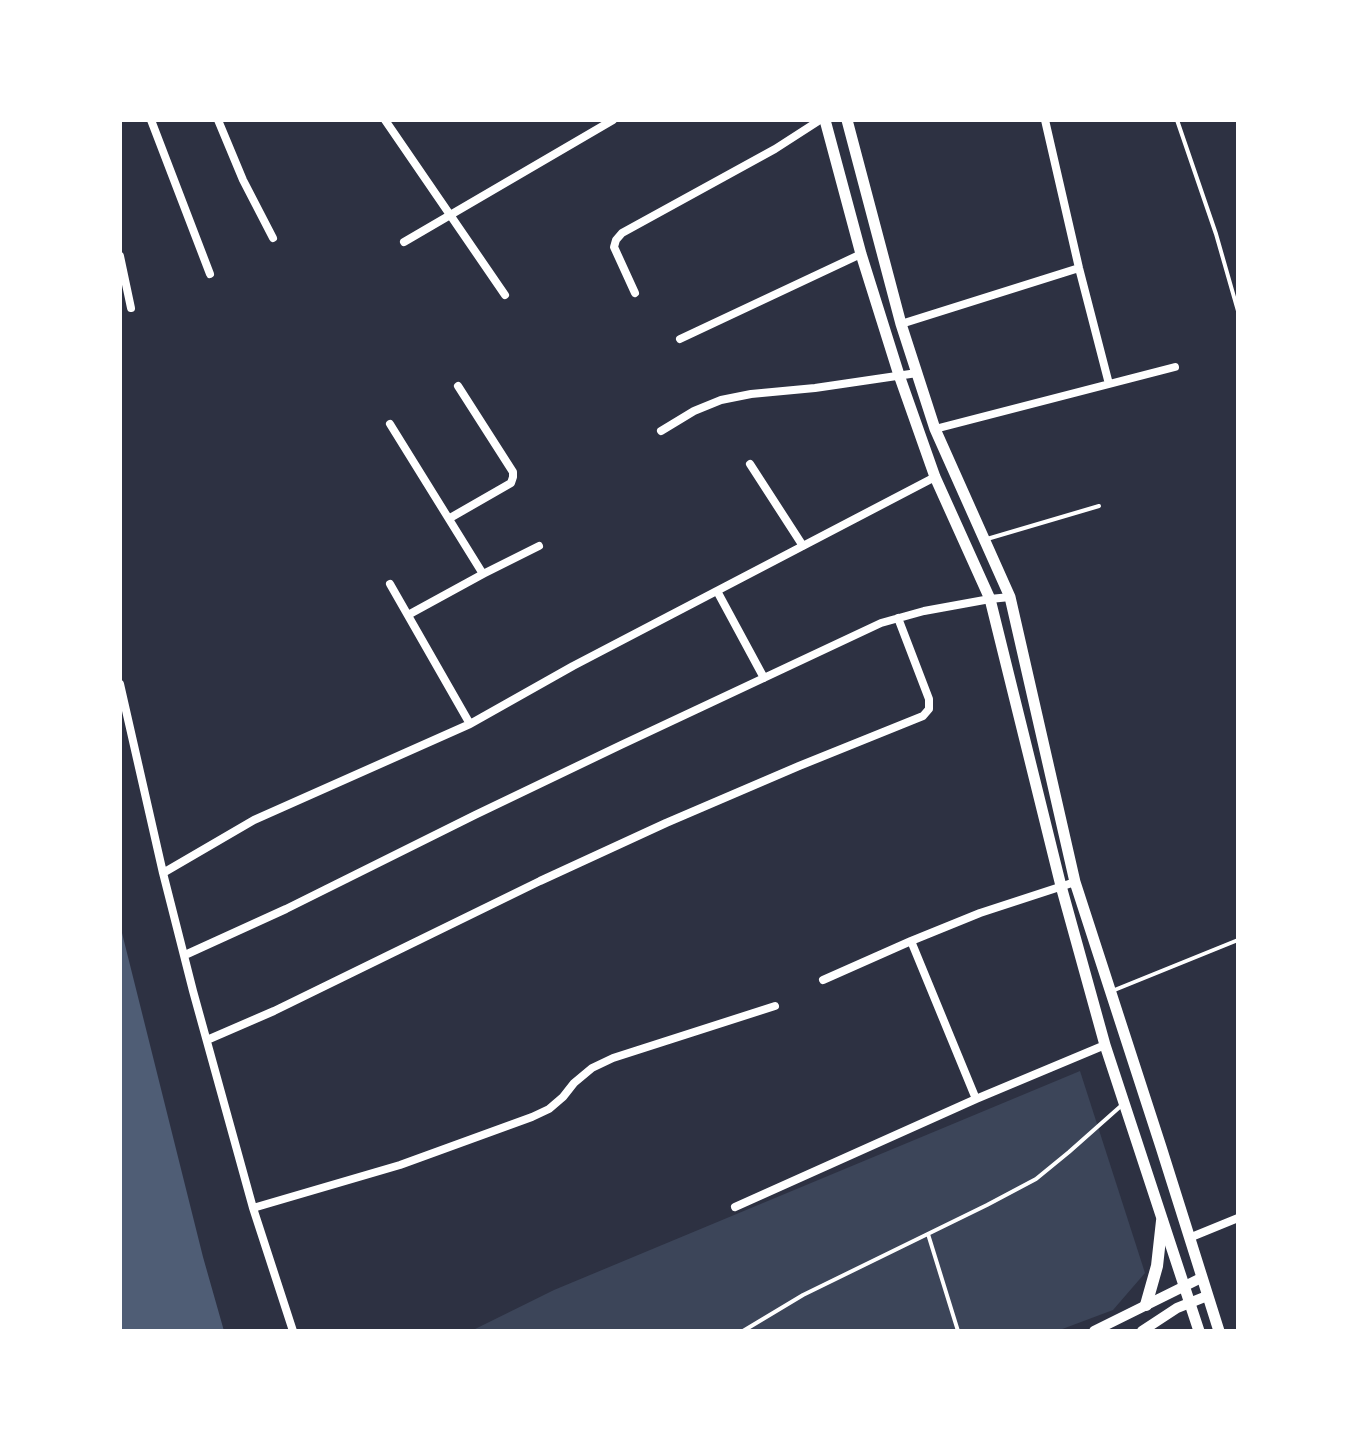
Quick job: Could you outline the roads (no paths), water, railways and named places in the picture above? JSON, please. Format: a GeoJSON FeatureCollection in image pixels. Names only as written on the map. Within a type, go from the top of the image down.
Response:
{"type":"FeatureCollection","features":[{"type":"Feature","properties":{"kind":"main road"},"geometry":{"type":"LineString","coordinates":[[822,120],[899,375],[935,477],[990,599],[1061,886],[1105,1045],[1199,1331]]}},
{"type":"Feature","properties":{"kind":"main road"},"geometry":{"type":"LineString","coordinates":[[847,120],[901,324],[935,429],[1010,597],[1075,882],[1219,1331]]}},
{"type":"Feature","properties":{"kind":"main road"},"geometry":{"type":"LineString","coordinates":[[1146,1305],[1157,1266],[1162,1221]]}},
{"type":"Feature","properties":{"kind":"street"},"geometry":{"type":"LineString","coordinates":[[151,120],[210,274]]}},
{"type":"Feature","properties":{"kind":"street"},"geometry":{"type":"LineString","coordinates":[[218,120],[243,180],[273,238]]}},
{"type":"Feature","properties":{"kind":"street"},"geometry":{"type":"LineString","coordinates":[[385,120],[505,295]]}},
{"type":"Feature","properties":{"kind":"street"},"geometry":{"type":"LineString","coordinates":[[404,242],[613,120]]}},
{"type":"Feature","properties":{"kind":"street"},"geometry":{"type":"LineString","coordinates":[[635,293],[614,247],[622,233],[822,120]]}},
{"type":"Feature","properties":{"kind":"street"},"geometry":{"type":"LineString","coordinates":[[1045,120],[1109,384]]}},
{"type":"Feature","properties":{"kind":"street"},"geometry":{"type":"LineString","coordinates":[[680,339],[861,254]]}},
{"type":"Feature","properties":{"kind":"street"},"geometry":{"type":"LineString","coordinates":[[120,256],[131,308]]}},
{"type":"Feature","properties":{"kind":"street"},"geometry":{"type":"LineString","coordinates":[[901,324],[1079,268]]}},
{"type":"Feature","properties":{"kind":"street"},"geometry":{"type":"LineString","coordinates":[[935,429],[1175,367]]}},
{"type":"Feature","properties":{"kind":"street"},"geometry":{"type":"LineString","coordinates":[[661,431],[694,411],[721,400],[917,373]]}},
{"type":"Feature","properties":{"kind":"street"},"geometry":{"type":"LineString","coordinates":[[450,518],[511,483],[513,477],[513,472],[458,386]]}},
{"type":"Feature","properties":{"kind":"street"},"geometry":{"type":"LineString","coordinates":[[390,424],[483,574]]}},
{"type":"Feature","properties":{"kind":"street"},"geometry":{"type":"LineString","coordinates":[[750,464],[803,546]]}},
{"type":"Feature","properties":{"kind":"street"},"geometry":{"type":"LineString","coordinates":[[163,873],[254,820],[470,724],[573,666],[935,477]]}},
{"type":"Feature","properties":{"kind":"street"},"geometry":{"type":"LineString","coordinates":[[408,615],[539,546]]}},
{"type":"Feature","properties":{"kind":"street"},"geometry":{"type":"LineString","coordinates":[[390,584],[470,724]]}},
{"type":"Feature","properties":{"kind":"street"},"geometry":{"type":"LineString","coordinates":[[717,591],[764,678]]}},
{"type":"Feature","properties":{"kind":"street"},"geometry":{"type":"LineString","coordinates":[[185,955],[868,629],[898,618],[1010,597]]}},
{"type":"Feature","properties":{"kind":"street"},"geometry":{"type":"LineString","coordinates":[[207,1040],[274,1011],[666,823],[923,716],[929,709],[929,699],[898,618]]}},
{"type":"Feature","properties":{"kind":"street"},"geometry":{"type":"LineString","coordinates":[[120,684],[163,873],[207,1040],[253,1208],[293,1331]]}},
{"type":"Feature","properties":{"kind":"street"},"geometry":{"type":"LineString","coordinates":[[823,980],[980,913],[1075,882]]}},
{"type":"Feature","properties":{"kind":"street"},"geometry":{"type":"LineString","coordinates":[[911,941],[976,1099]]}},
{"type":"Feature","properties":{"kind":"street"},"geometry":{"type":"LineString","coordinates":[[253,1208],[400,1165],[532,1117],[549,1109],[592,1068],[613,1058],[775,1006]]}},
{"type":"Feature","properties":{"kind":"street"},"geometry":{"type":"LineString","coordinates":[[735,1207],[1105,1045]]}},
{"type":"Feature","properties":{"kind":"street"},"geometry":{"type":"LineString","coordinates":[[1189,1238],[1238,1218]]}},
{"type":"Feature","properties":{"kind":"street"},"geometry":{"type":"LineString","coordinates":[[1094,1331],[1201,1278]]}},
{"type":"Feature","properties":{"kind":"street"},"geometry":{"type":"LineString","coordinates":[[1142,1331],[1190,1302],[1207,1296]]}},
{"type":"Feature","properties":{"kind":"lane"},"geometry":{"type":"LineString","coordinates":[[1177,120],[1216,234],[1238,311]]}},
{"type":"Feature","properties":{"kind":"lane"},"geometry":{"type":"LineString","coordinates":[[984,540],[1099,506]]}},
{"type":"Feature","properties":{"kind":"lane"},"geometry":{"type":"LineString","coordinates":[[1110,992],[1238,940]]}},
{"type":"Feature","properties":{"kind":"lane"},"geometry":{"type":"LineString","coordinates":[[743,1331],[803,1295],[1036,1179],[1124,1104]]}},
{"type":"Feature","properties":{"kind":"lane"},"geometry":{"type":"LineString","coordinates":[[928,1233],[958,1331]]}}]}
